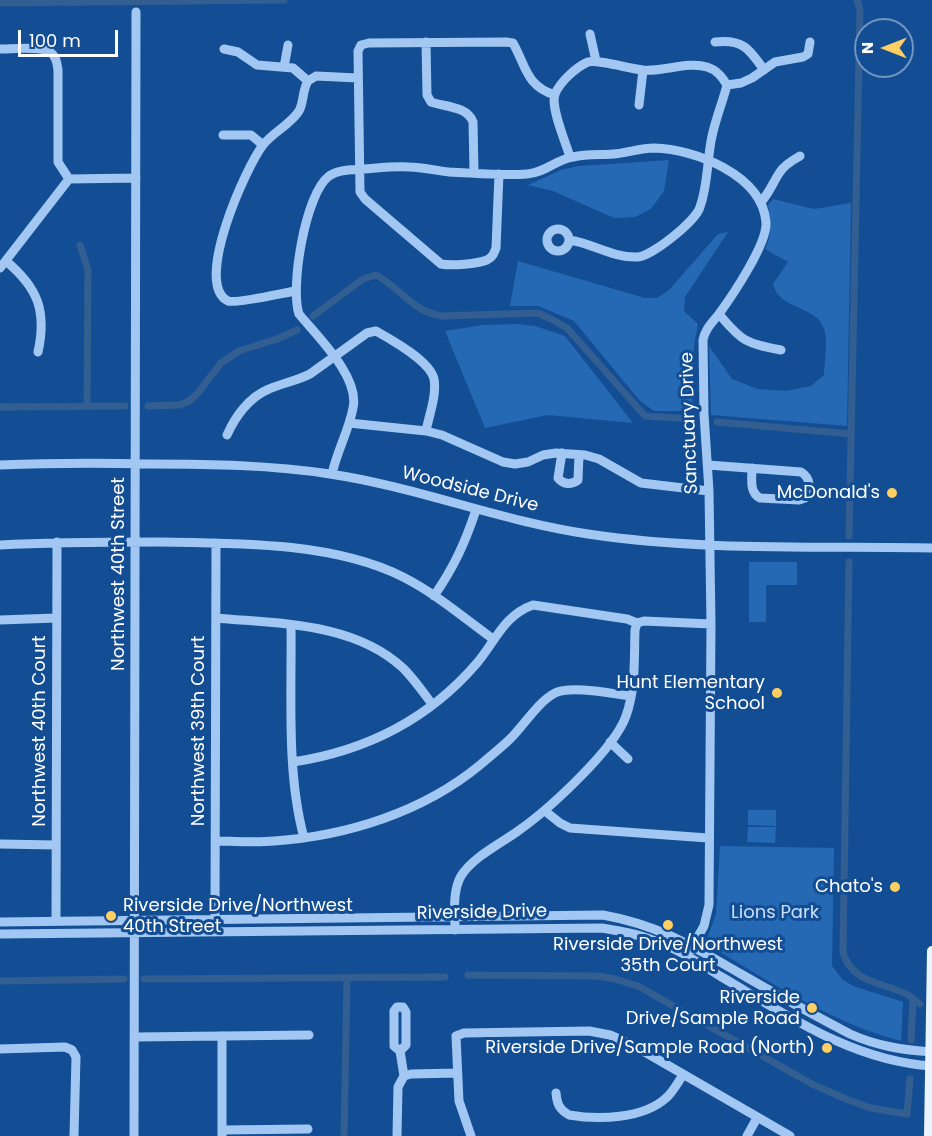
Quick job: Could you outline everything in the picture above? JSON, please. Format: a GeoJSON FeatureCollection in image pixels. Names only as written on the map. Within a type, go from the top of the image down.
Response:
{"type":"FeatureCollection","features":[{"type":"Feature","properties":{"kind":"main road"},"geometry":{"type":"LineString","coordinates":[[929,1136],[932,951]]}},
{"type":"Feature","properties":{"kind":"street","name":"Northwest 40th Street"},"geometry":{"type":"LineString","coordinates":[[134,1136],[136,1037],[136,12]]}},
{"type":"Feature","properties":{"kind":"street"},"geometry":{"type":"LineString","coordinates":[[591,34],[596,61]]}},
{"type":"Feature","properties":{"kind":"street"},"geometry":{"type":"LineString","coordinates":[[715,42],[729,40],[740,43],[751,51],[764,70]]}},
{"type":"Feature","properties":{"kind":"street"},"geometry":{"type":"LineString","coordinates":[[499,174],[496,248],[494,255],[487,260],[450,266],[441,264],[365,199],[360,192],[358,51],[362,45],[426,42],[513,43],[535,85],[543,92],[555,95]]}},
{"type":"Feature","properties":{"kind":"street"},"geometry":{"type":"LineString","coordinates":[[426,42],[427,95],[431,102],[464,111],[470,115],[473,122],[474,172]]}},
{"type":"Feature","properties":{"kind":"street"},"geometry":{"type":"LineString","coordinates":[[727,85],[741,83],[783,59],[804,57],[808,54],[810,42]]}},
{"type":"Feature","properties":{"kind":"street"},"geometry":{"type":"LineString","coordinates":[[284,67],[288,45]]}},
{"type":"Feature","properties":{"kind":"street"},"geometry":{"type":"LineString","coordinates":[[0,49],[41,49],[50,52],[55,58],[58,70],[58,162],[69,179]]}},
{"type":"Feature","properties":{"kind":"street"},"geometry":{"type":"LineString","coordinates":[[224,49],[238,52],[257,65],[293,68],[308,81]]}},
{"type":"Feature","properties":{"kind":"street"},"geometry":{"type":"LineString","coordinates":[[569,240],[634,257],[643,257],[654,251],[695,217],[700,208],[710,147],[727,85],[719,73],[709,67],[696,65],[643,70],[596,61],[588,63],[564,81],[555,95],[555,106],[570,157]]}},
{"type":"Feature","properties":{"kind":"street"},"geometry":{"type":"LineString","coordinates":[[639,105],[643,70]]}},
{"type":"Feature","properties":{"kind":"street"},"geometry":{"type":"LineString","coordinates":[[296,291],[236,302],[228,301],[217,286],[217,256],[240,186],[252,162],[263,145],[301,108],[303,89],[308,81],[316,76],[358,78]]}},
{"type":"Feature","properties":{"kind":"street"},"geometry":{"type":"LineString","coordinates":[[223,135],[251,135],[263,145]]}},
{"type":"Feature","properties":{"kind":"street"},"geometry":{"type":"LineString","coordinates":[[332,474],[336,453],[354,406],[354,393],[342,366],[299,314],[296,304],[306,220],[322,183],[330,176],[340,171],[408,166],[448,172],[529,174],[546,170],[570,157],[652,148],[694,155],[732,171],[761,202],[771,190],[785,165],[800,156]]}},
{"type":"Feature","properties":{"kind":"street"},"geometry":{"type":"LineString","coordinates":[[69,179],[136,178]]}},
{"type":"Feature","properties":{"kind":"street"},"geometry":{"type":"LineString","coordinates":[[38,352],[43,326],[35,293],[24,278],[3,265],[69,179]]}},
{"type":"Feature","properties":{"kind":"street","name":"Sanctuary Drive"},"geometry":{"type":"LineString","coordinates":[[687,956],[704,926],[709,905],[711,624],[703,340],[704,332],[719,314],[757,254],[764,238],[767,223],[761,202]]}},
{"type":"Feature","properties":{"kind":"street"},"geometry":{"type":"LineString","coordinates":[[719,314],[741,339],[750,344],[781,350]]}},
{"type":"Feature","properties":{"kind":"street"},"geometry":{"type":"LineString","coordinates":[[227,435],[234,419],[255,397],[266,390],[300,380],[367,333],[376,331],[424,362],[430,370],[434,380],[434,390],[426,431]]}},
{"type":"Feature","properties":{"kind":"street"},"geometry":{"type":"LineString","coordinates":[[349,423],[426,431],[442,435],[503,462],[528,462],[543,455],[579,454],[599,459],[640,483],[709,491]]}},
{"type":"Feature","properties":{"kind":"street"},"geometry":{"type":"LineString","coordinates":[[562,453],[558,478],[561,482],[568,484],[578,480],[579,454]]}},
{"type":"Feature","properties":{"kind":"street","name":"Woodside Drive"},"geometry":{"type":"LineString","coordinates":[[0,465],[232,464],[332,474],[476,510],[587,534],[710,545],[932,548]]}},
{"type":"Feature","properties":{"kind":"street"},"geometry":{"type":"LineString","coordinates":[[708,465],[752,468],[801,472],[807,476],[809,492],[805,498],[799,500],[760,498],[754,495],[752,489],[752,468]]}},
{"type":"Feature","properties":{"kind":"street"},"geometry":{"type":"LineString","coordinates":[[434,596],[451,572],[464,546],[476,510]]}},
{"type":"Feature","properties":{"kind":"street","name":"Northwest 40th Court"},"geometry":{"type":"LineString","coordinates":[[56,921],[57,542]]}},
{"type":"Feature","properties":{"kind":"street"},"geometry":{"type":"LineString","coordinates":[[0,544],[216,543],[289,548],[332,555],[369,564],[403,576],[493,639]]}},
{"type":"Feature","properties":{"kind":"street","name":"Northwest 39th Court"},"geometry":{"type":"LineString","coordinates":[[215,919],[216,543]]}},
{"type":"Feature","properties":{"kind":"street"},"geometry":{"type":"LineString","coordinates":[[293,762],[325,758],[381,737],[413,720],[455,686],[478,662],[511,616],[533,605],[637,622],[711,624]]}},
{"type":"Feature","properties":{"kind":"street"},"geometry":{"type":"LineString","coordinates":[[0,620],[56,618]]}},
{"type":"Feature","properties":{"kind":"street"},"geometry":{"type":"LineString","coordinates":[[216,618],[291,625],[349,636],[372,646],[404,669],[432,704]]}},
{"type":"Feature","properties":{"kind":"street"},"geometry":{"type":"LineString","coordinates":[[455,930],[455,893],[461,876],[474,862],[545,811],[610,742],[626,718],[632,696],[637,622]]}},
{"type":"Feature","properties":{"kind":"street"},"geometry":{"type":"LineString","coordinates":[[291,625],[293,762],[299,821],[304,838]]}},
{"type":"Feature","properties":{"kind":"street"},"geometry":{"type":"LineString","coordinates":[[215,841],[272,842],[342,831],[376,822],[415,805],[452,785],[478,767],[510,739],[547,698],[556,692],[569,690],[632,696]]}},
{"type":"Feature","properties":{"kind":"street"},"geometry":{"type":"LineString","coordinates":[[610,742],[628,759]]}},
{"type":"Feature","properties":{"kind":"street"},"geometry":{"type":"LineString","coordinates":[[545,811],[570,828],[708,838]]}},
{"type":"Feature","properties":{"kind":"street"},"geometry":{"type":"LineString","coordinates":[[0,844],[56,845]]}},
{"type":"Feature","properties":{"kind":"street","name":"Riverside Drive"},"geometry":{"type":"LineString","coordinates":[[0,922],[603,915],[647,925],[692,946],[850,1035],[895,1048],[931,1052]]}},
{"type":"Feature","properties":{"kind":"street","name":"Riverside Drive"},"geometry":{"type":"LineString","coordinates":[[0,934],[602,928],[648,938],[687,956],[843,1046],[892,1061],[931,1066]]}},
{"type":"Feature","properties":{"kind":"street"},"geometry":{"type":"LineString","coordinates":[[471,1136],[459,1101],[456,1036],[464,1033],[589,1031],[610,1035],[632,1044],[790,1136]]}},
{"type":"Feature","properties":{"kind":"street"},"geometry":{"type":"LineString","coordinates":[[136,1037],[309,1035]]}},
{"type":"Feature","properties":{"kind":"street"},"geometry":{"type":"LineString","coordinates":[[222,1036],[222,1133],[308,1129]]}},
{"type":"Feature","properties":{"kind":"street"},"geometry":{"type":"LineString","coordinates":[[0,1049],[65,1047],[72,1050],[76,1057],[74,1136]]}},
{"type":"Feature","properties":{"kind":"street"},"geometry":{"type":"LineString","coordinates":[[397,1136],[398,1087],[404,1076],[400,1051]]}},
{"type":"Feature","properties":{"kind":"street"},"geometry":{"type":"LineString","coordinates":[[404,1076],[457,1073]]}},
{"type":"Feature","properties":{"kind":"street"},"geometry":{"type":"LineString","coordinates":[[556,1093],[557,1104],[562,1111],[569,1114],[622,1116],[654,1107],[668,1097],[683,1075]]}},
{"type":"Feature","properties":{"kind":"street"},"geometry":{"type":"LineString","coordinates":[[747,1136],[757,1118]]}},
{"type":"Feature","properties":{"kind":"green space"},"geometry":{"type":"Polygon","coordinates":[[[669,160],[664,191],[651,209],[635,217],[614,218],[553,191],[528,185],[561,170],[579,166],[669,160]]]}},
{"type":"Feature","properties":{"kind":"green space"},"geometry":{"type":"Polygon","coordinates":[[[773,199],[814,209],[851,203],[847,426],[711,415],[709,346],[732,379],[757,389],[786,391],[811,386],[824,375],[826,342],[821,323],[808,312],[783,299],[773,284],[788,262],[765,249],[770,228],[768,205],[773,199]]]}},
{"type":"Feature","properties":{"kind":"green space"},"geometry":{"type":"Polygon","coordinates":[[[728,232],[685,297],[684,311],[698,324],[694,346],[692,411],[654,411],[640,401],[574,321],[538,306],[510,306],[518,261],[645,298],[657,298],[669,290],[718,234],[728,232]]]}},
{"type":"Feature","properties":{"kind":"green space"},"geometry":{"type":"Polygon","coordinates":[[[483,325],[535,326],[565,336],[633,423],[548,415],[485,428],[445,331],[483,325]]]}},
{"type":"Feature","properties":{"kind":"green space"},"geometry":{"type":"Polygon","coordinates":[[[749,562],[797,562],[797,585],[766,585],[766,622],[749,622],[749,562]]]}},
{"type":"Feature","properties":{"kind":"green space"},"geometry":{"type":"Polygon","coordinates":[[[748,810],[776,810],[776,826],[748,825],[748,810]]]}},
{"type":"Feature","properties":{"kind":"green space"},"geometry":{"type":"Polygon","coordinates":[[[748,827],[776,827],[775,843],[747,842],[748,827]]]}},
{"type":"Feature","properties":{"kind":"green space","name":"Lions Park"},"geometry":{"type":"Polygon","coordinates":[[[720,846],[834,848],[832,966],[843,980],[853,986],[903,1002],[901,1041],[850,1024],[826,1013],[710,946],[707,939],[716,914],[720,846]]]}},
{"type":"Feature","properties":{"kind":"waterway"},"geometry":{"type":"LineString","coordinates":[[0,3],[284,0]]}},
{"type":"Feature","properties":{"kind":"waterway"},"geometry":{"type":"LineString","coordinates":[[849,536],[860,10],[857,0]]}},
{"type":"Feature","properties":{"kind":"waterway"},"geometry":{"type":"LineString","coordinates":[[80,245],[88,270],[87,406]]}},
{"type":"Feature","properties":{"kind":"waterway"},"geometry":{"type":"LineString","coordinates":[[313,316],[363,279],[376,275],[421,309],[441,316],[538,313],[567,328],[645,416],[692,419]]}},
{"type":"Feature","properties":{"kind":"waterway"},"geometry":{"type":"LineString","coordinates":[[148,406],[180,405],[189,401],[221,363],[239,351],[297,330]]}},
{"type":"Feature","properties":{"kind":"waterway"},"geometry":{"type":"LineString","coordinates":[[0,407],[125,406]]}},
{"type":"Feature","properties":{"kind":"waterway"},"geometry":{"type":"LineString","coordinates":[[717,422],[851,434]]}},
{"type":"Feature","properties":{"kind":"waterway"},"geometry":{"type":"LineString","coordinates":[[849,562],[843,952],[847,962],[859,975],[906,994],[920,1004]]}},
{"type":"Feature","properties":{"kind":"waterway"},"geometry":{"type":"LineString","coordinates":[[468,975],[597,976],[638,986],[812,1084],[871,1108],[907,1114],[910,1079]]}},
{"type":"Feature","properties":{"kind":"waterway"},"geometry":{"type":"LineString","coordinates":[[144,979],[445,977]]}},
{"type":"Feature","properties":{"kind":"waterway"},"geometry":{"type":"LineString","coordinates":[[0,981],[124,979]]}},
{"type":"Feature","properties":{"kind":"waterway"},"geometry":{"type":"LineString","coordinates":[[344,1136],[347,979]]}},
{"type":"Feature","properties":{"kind":"waterway"},"geometry":{"type":"LineString","coordinates":[[911,1040],[913,999]]}},
{"type":"Feature","properties":{"kind":"place","name":"McDonald's"},"geometry":{"type":"Point","coordinates":[892,493]}},
{"type":"Feature","properties":{"kind":"place","name":"Hunt Elementary School"},"geometry":{"type":"Point","coordinates":[777,693]}},
{"type":"Feature","properties":{"kind":"place","name":"Chato's"},"geometry":{"type":"Point","coordinates":[895,887]}},
{"type":"Feature","properties":{"kind":"place","name":"Riverside Drive/Northwest 40th Street"},"geometry":{"type":"Point","coordinates":[111,916]}},
{"type":"Feature","properties":{"kind":"place","name":"Riverside Drive/Northwest 35th Court"},"geometry":{"type":"Point","coordinates":[668,925]}},
{"type":"Feature","properties":{"kind":"place","name":"Riverside Drive/Sample Road"},"geometry":{"type":"Point","coordinates":[812,1008]}},
{"type":"Feature","properties":{"kind":"place","name":"Riverside Drive/Sample Road (North)"},"geometry":{"type":"Point","coordinates":[827,1048]}}]}
